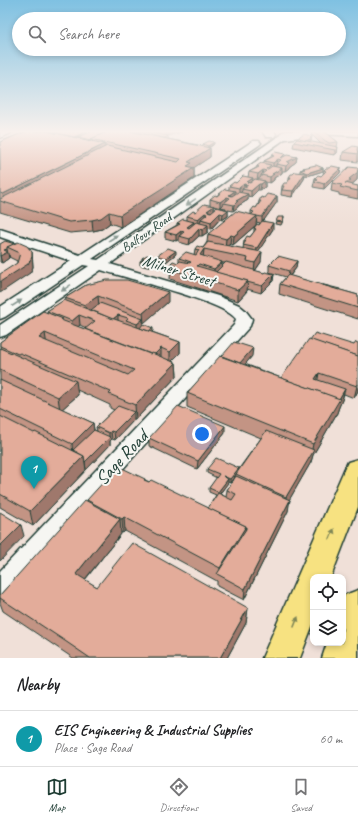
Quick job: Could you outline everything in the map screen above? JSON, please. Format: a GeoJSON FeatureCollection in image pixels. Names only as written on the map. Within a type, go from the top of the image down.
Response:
{"type":"FeatureCollection","features":[{"type":"Feature","properties":{"kind":"highway"},"geometry":{"type":"LineString","coordinates":[[316,574],[358,470]]}},
{"type":"Feature","properties":{"kind":"highway"},"geometry":{"type":"LineString","coordinates":[[281,658],[310,588]]}},
{"type":"Feature","properties":{"kind":"highway"},"geometry":{"type":"LineString","coordinates":[[341,658],[358,607]]}},
{"type":"Feature","properties":{"kind":"street","name":"Balfour Road"},"geometry":{"type":"LineString","coordinates":[[0,314],[80,259],[229,162]]}},
{"type":"Feature","properties":{"kind":"street","name":"Balfour Road"},"geometry":{"type":"LineString","coordinates":[[0,332],[223,179],[243,162]]}},
{"type":"Feature","properties":{"kind":"street"},"geometry":{"type":"LineString","coordinates":[[206,176],[223,179]]}},
{"type":"Feature","properties":{"kind":"street","name":"Milner Street"},"geometry":{"type":"LineString","coordinates":[[0,233],[98,266],[213,299],[240,313],[244,320],[242,326]]}},
{"type":"Feature","properties":{"kind":"street"},"geometry":{"type":"LineString","coordinates":[[34,292],[55,265],[55,262],[47,248]]}},
{"type":"Feature","properties":{"kind":"street","name":"Sage Road"},"geometry":{"type":"LineString","coordinates":[[0,589],[242,326]]}},
{"type":"Feature","properties":{"kind":"building"},"geometry":{"type":"Polygon","coordinates":[[[0,162],[69,162],[3,194],[0,193],[0,162]]]}},
{"type":"Feature","properties":{"kind":"building"},"geometry":{"type":"Polygon","coordinates":[[[75,162],[192,163],[187,166],[194,168],[120,215],[109,212],[101,218],[69,222],[0,201],[0,199],[75,162]]]}},
{"type":"Feature","properties":{"kind":"building"},"geometry":{"type":"Polygon","coordinates":[[[279,162],[289,163],[286,166],[276,164],[279,162]]]}},
{"type":"Feature","properties":{"kind":"building"},"geometry":{"type":"Polygon","coordinates":[[[261,163],[271,165],[266,169],[272,166],[282,168],[270,177],[261,175],[266,171],[263,170],[258,174],[249,172],[259,167],[257,166],[261,163]]]}},
{"type":"Feature","properties":{"kind":"building"},"geometry":{"type":"Polygon","coordinates":[[[316,165],[323,168],[307,173],[300,170],[305,169],[303,168],[316,165]]]}},
{"type":"Feature","properties":{"kind":"building"},"geometry":{"type":"Polygon","coordinates":[[[332,166],[341,168],[324,184],[314,181],[317,179],[315,178],[318,175],[321,176],[326,171],[324,170],[326,168],[332,166]]]}},
{"type":"Feature","properties":{"kind":"building"},"geometry":{"type":"Polygon","coordinates":[[[349,167],[358,168],[358,172],[349,179],[351,180],[345,183],[358,186],[358,191],[340,187],[342,185],[332,183],[349,167]]]}},
{"type":"Feature","properties":{"kind":"building"},"geometry":{"type":"Polygon","coordinates":[[[295,172],[305,173],[293,191],[282,190],[284,183],[287,183],[291,177],[289,177],[291,174],[295,172]]]}},
{"type":"Feature","properties":{"kind":"building"},"geometry":{"type":"Polygon","coordinates":[[[243,176],[253,178],[247,182],[250,183],[255,179],[265,181],[251,191],[242,189],[248,185],[244,184],[239,188],[229,186],[234,182],[236,183],[243,176]]]}},
{"type":"Feature","properties":{"kind":"building"},"geometry":{"type":"Polygon","coordinates":[[[225,189],[235,191],[229,195],[232,196],[238,192],[248,194],[236,201],[238,201],[234,205],[224,203],[230,198],[227,197],[220,202],[210,199],[215,195],[217,196],[225,189]]]}},
{"type":"Feature","properties":{"kind":"building"},"geometry":{"type":"Polygon","coordinates":[[[267,194],[277,196],[262,217],[251,215],[254,212],[251,211],[254,207],[256,208],[261,201],[259,201],[261,197],[264,198],[267,194]]]}},
{"type":"Feature","properties":{"kind":"building"},"geometry":{"type":"Polygon","coordinates":[[[204,204],[214,206],[207,211],[211,212],[217,207],[228,210],[223,214],[220,213],[211,222],[201,219],[207,214],[205,213],[198,219],[187,216],[193,211],[195,212],[204,204]]]}},
{"type":"Feature","properties":{"kind":"building"},"geometry":{"type":"Polygon","coordinates":[[[236,211],[257,216],[234,236],[231,235],[226,239],[208,234],[236,211]]]}},
{"type":"Feature","properties":{"kind":"building"},"geometry":{"type":"Polygon","coordinates":[[[278,217],[284,217],[282,222],[276,221],[278,217]]]}},
{"type":"Feature","properties":{"kind":"building"},"geometry":{"type":"Polygon","coordinates":[[[183,219],[194,222],[187,227],[189,228],[196,222],[208,225],[202,230],[199,229],[190,239],[179,236],[184,232],[181,231],[176,235],[165,232],[180,224],[177,223],[183,219]]]}},
{"type":"Feature","properties":{"kind":"building"},"geometry":{"type":"Polygon","coordinates":[[[262,221],[273,223],[257,248],[243,245],[247,236],[250,237],[256,229],[254,228],[257,224],[259,225],[262,221]]]}},
{"type":"Feature","properties":{"kind":"building"},"geometry":{"type":"Polygon","coordinates":[[[5,241],[15,244],[7,247],[7,249],[4,250],[8,252],[0,256],[0,244],[5,241]]]}},
{"type":"Feature","properties":{"kind":"building"},"geometry":{"type":"Polygon","coordinates":[[[18,242],[27,246],[32,252],[32,257],[28,264],[0,282],[0,274],[17,263],[20,253],[7,247],[18,242]]]}},
{"type":"Feature","properties":{"kind":"building"},"geometry":{"type":"Polygon","coordinates":[[[208,242],[262,252],[255,263],[247,261],[248,258],[204,249],[200,255],[222,262],[214,269],[199,264],[197,266],[248,281],[238,290],[170,269],[176,265],[171,263],[173,261],[178,263],[180,261],[190,263],[191,262],[179,258],[186,252],[196,255],[199,250],[195,249],[197,246],[203,248],[208,242]]]}},
{"type":"Feature","properties":{"kind":"building"},"geometry":{"type":"Polygon","coordinates":[[[168,248],[176,251],[166,258],[157,256],[168,248]]]}},
{"type":"Feature","properties":{"kind":"building"},"geometry":{"type":"Polygon","coordinates":[[[147,255],[155,258],[147,264],[140,261],[144,259],[142,258],[147,255]]]}},
{"type":"Feature","properties":{"kind":"building"},"geometry":{"type":"Polygon","coordinates":[[[278,256],[297,261],[289,271],[269,265],[278,256]]]}},
{"type":"Feature","properties":{"kind":"building"},"geometry":{"type":"Polygon","coordinates":[[[226,262],[264,273],[274,274],[262,286],[216,272],[226,262]]]}},
{"type":"Feature","properties":{"kind":"building"},"geometry":{"type":"Polygon","coordinates":[[[288,275],[358,295],[358,308],[280,284],[288,275]]]}},
{"type":"Feature","properties":{"kind":"building"},"geometry":{"type":"Polygon","coordinates":[[[107,280],[127,280],[168,292],[143,313],[98,296],[85,305],[65,298],[86,285],[107,280]]]}},
{"type":"Feature","properties":{"kind":"building"},"geometry":{"type":"Polygon","coordinates":[[[324,285],[340,289],[339,290],[324,285]]]}},
{"type":"Feature","properties":{"kind":"building"},"geometry":{"type":"Polygon","coordinates":[[[64,300],[180,342],[170,352],[161,348],[155,354],[151,354],[85,329],[95,321],[79,315],[72,321],[47,311],[64,300]]]}},
{"type":"Feature","properties":{"kind":"building"},"geometry":{"type":"Polygon","coordinates":[[[100,303],[143,319],[137,324],[126,320],[128,318],[118,315],[113,319],[91,310],[100,303]]]}},
{"type":"Feature","properties":{"kind":"building"},"geometry":{"type":"Polygon","coordinates":[[[43,311],[63,319],[61,320],[176,363],[135,405],[109,394],[111,392],[0,346],[0,342],[43,311]],[[45,333],[39,338],[128,375],[134,370],[45,333]]]}},
{"type":"Feature","properties":{"kind":"building"},"geometry":{"type":"Polygon","coordinates":[[[143,324],[153,328],[149,331],[140,328],[143,324]]]}},
{"type":"Feature","properties":{"kind":"building"},"geometry":{"type":"Polygon","coordinates":[[[315,333],[354,345],[356,342],[358,343],[358,356],[310,340],[315,333]]]}},
{"type":"Feature","properties":{"kind":"building"},"geometry":{"type":"Polygon","coordinates":[[[309,339],[358,356],[357,386],[319,373],[315,379],[345,389],[339,399],[281,378],[309,339]]]}},
{"type":"Feature","properties":{"kind":"building"},"geometry":{"type":"Polygon","coordinates":[[[234,342],[253,348],[240,363],[222,356],[234,342]]]}},
{"type":"Feature","properties":{"kind":"building"},"geometry":{"type":"Polygon","coordinates":[[[0,348],[76,381],[58,397],[0,370],[0,348]]]}},
{"type":"Feature","properties":{"kind":"building"},"geometry":{"type":"Polygon","coordinates":[[[220,356],[340,399],[313,444],[187,393],[220,356]]]}},
{"type":"Feature","properties":{"kind":"building"},"geometry":{"type":"Polygon","coordinates":[[[0,380],[93,423],[72,444],[0,409],[0,380]]]}},
{"type":"Feature","properties":{"kind":"building"},"geometry":{"type":"Polygon","coordinates":[[[118,406],[134,412],[114,432],[111,431],[109,433],[96,427],[118,406]]]}},
{"type":"Feature","properties":{"kind":"building"},"geometry":{"type":"Polygon","coordinates":[[[178,406],[225,426],[198,461],[149,438],[178,406]]]}},
{"type":"Feature","properties":{"kind":"building"},"geometry":{"type":"Polygon","coordinates":[[[0,416],[84,456],[30,511],[0,494],[0,416]]]}},
{"type":"Feature","properties":{"kind":"building"},"geometry":{"type":"Polygon","coordinates":[[[94,430],[110,437],[85,462],[84,456],[73,450],[94,430]]]}},
{"type":"Feature","properties":{"kind":"building"},"geometry":{"type":"Polygon","coordinates":[[[266,431],[314,450],[286,497],[236,474],[266,431]]]}},
{"type":"Feature","properties":{"kind":"building"},"geometry":{"type":"Polygon","coordinates":[[[216,458],[239,468],[230,479],[223,476],[228,479],[218,492],[209,488],[219,474],[207,469],[216,458]]]}},
{"type":"Feature","properties":{"kind":"building"},"geometry":{"type":"Polygon","coordinates":[[[118,466],[145,479],[144,480],[149,482],[151,480],[246,526],[220,568],[124,517],[122,519],[87,500],[118,466]]]}},
{"type":"Feature","properties":{"kind":"building"},"geometry":{"type":"Polygon","coordinates":[[[236,476],[290,500],[245,589],[217,574],[246,529],[246,526],[208,508],[218,493],[232,500],[236,494],[227,490],[236,476]]]}},
{"type":"Feature","properties":{"kind":"building"},"geometry":{"type":"Polygon","coordinates":[[[85,500],[120,519],[76,574],[97,587],[132,543],[248,608],[220,658],[90,658],[0,598],[0,595],[85,500]]]}},
{"type":"Feature","properties":{"kind":"building"},"geometry":{"type":"Polygon","coordinates":[[[0,512],[21,525],[0,546],[0,512]]]}},
{"type":"Feature","properties":{"kind":"place","name":"EIS Engineering & Industrial Supplies"},"geometry":{"type":"Point","coordinates":[34,489]}}]}
